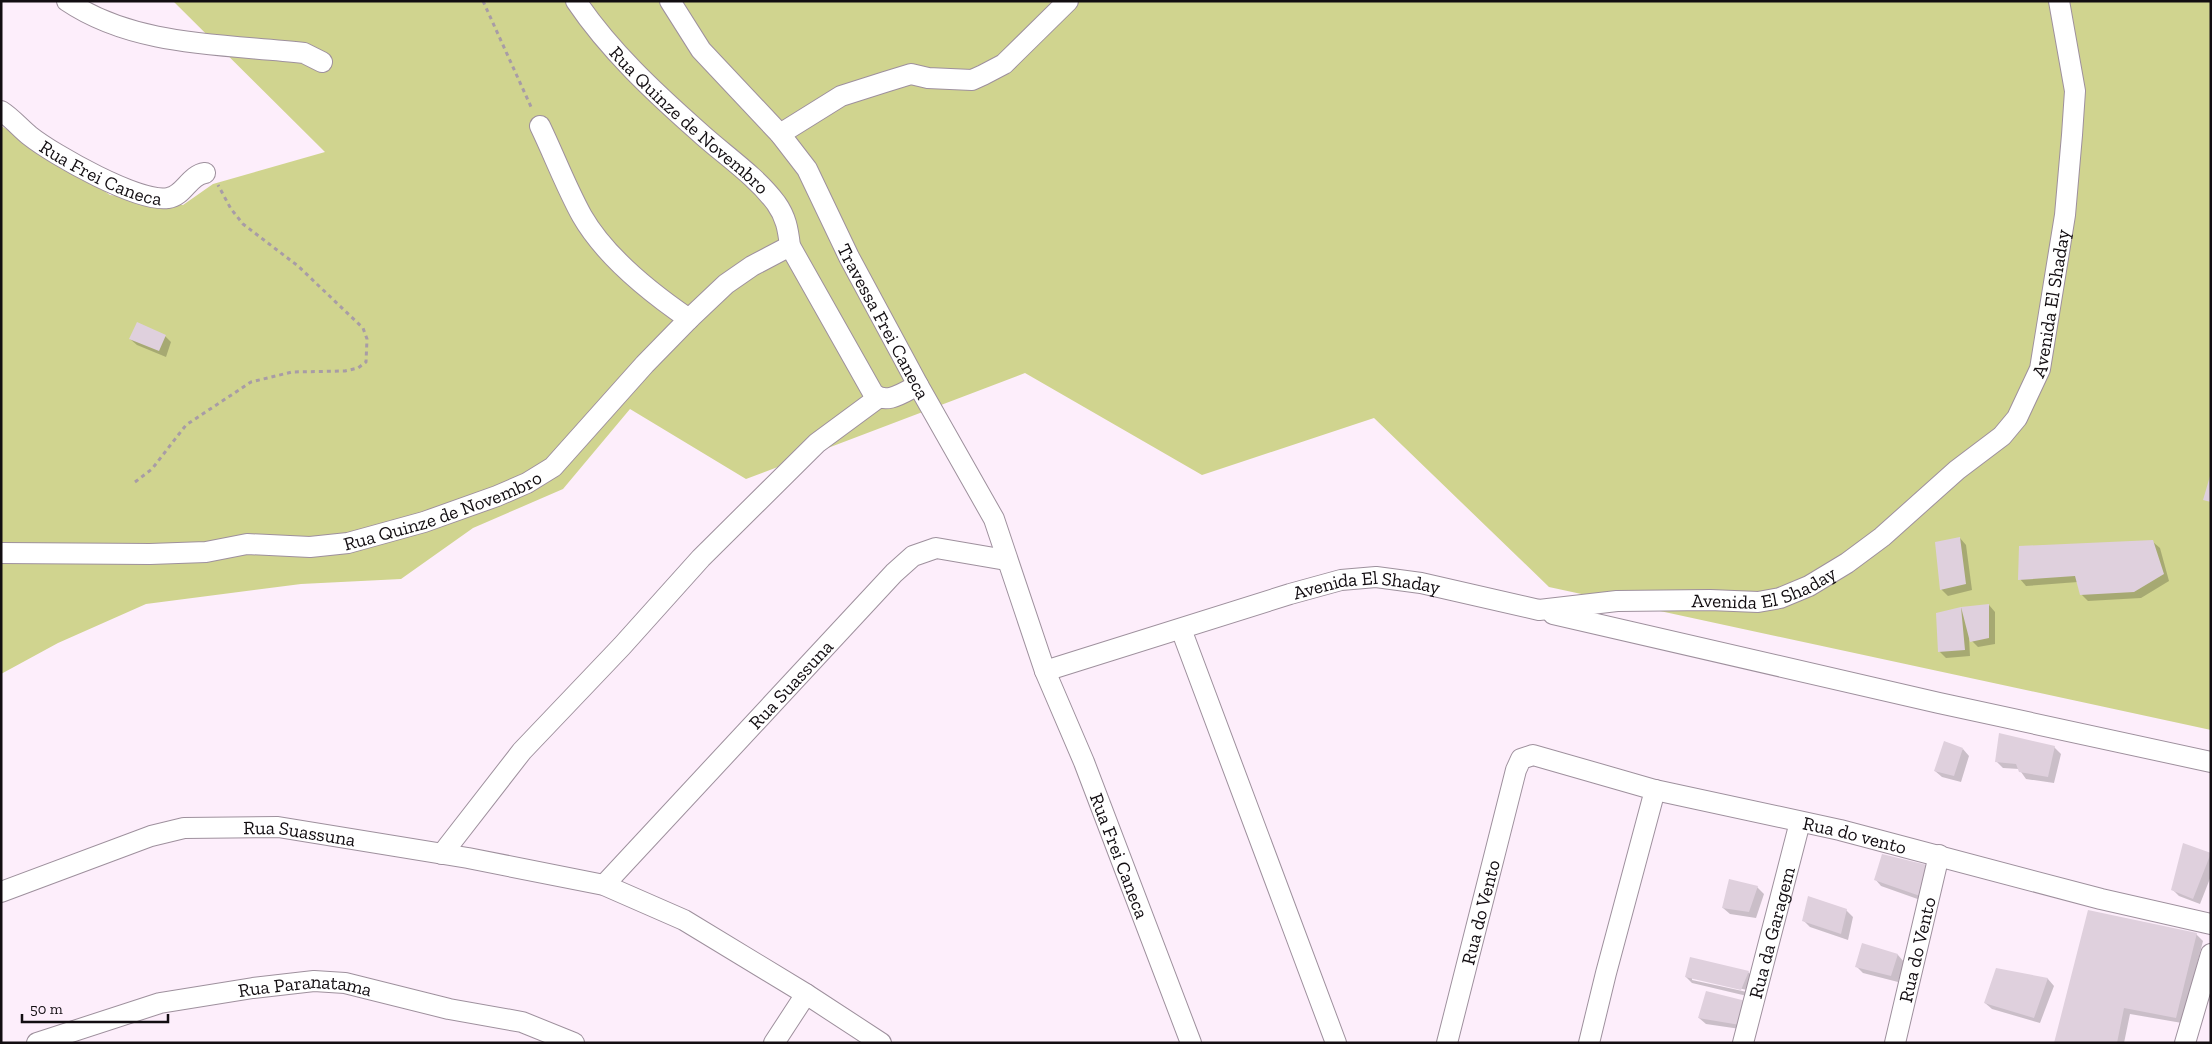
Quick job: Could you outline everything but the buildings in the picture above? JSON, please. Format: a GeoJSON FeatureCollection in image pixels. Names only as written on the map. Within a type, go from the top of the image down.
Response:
{"type":"FeatureCollection","features":[{"type":"Feature","properties":{"kind":"street"},"geometry":{"type":"LineString","coordinates":[[67,1],[82,12],[157,38],[304,53],[322,62]]}},
{"type":"Feature","properties":{"kind":"street","name":"Rua Quinze de Novembro"},"geometry":{"type":"LineString","coordinates":[[576,1],[586,16],[646,81],[766,192],[787,222],[790,246],[873,393],[878,398]]}},
{"type":"Feature","properties":{"kind":"street","name":"Travessa Frei Caneca"},"geometry":{"type":"LineString","coordinates":[[670,1],[701,50],[780,134],[807,169],[849,256],[918,386],[994,519],[1006,560],[1045,670]]}},
{"type":"Feature","properties":{"kind":"street"},"geometry":{"type":"LineString","coordinates":[[780,134],[841,96],[911,74],[928,78],[972,80],[983,75],[1004,64],[1068,1]]}},
{"type":"Feature","properties":{"kind":"street","name":"Avenida El Shaday"},"geometry":{"type":"LineString","coordinates":[[1045,670],[1333,582],[1376,577],[1421,582],[1539,610],[1617,601],[1710,600],[1758,602],[1780,598],[1809,586],[1847,563],[1882,537],[1957,470],[2002,436],[2012,424],[2029,396],[2040,369],[2065,215],[2074,91],[2058,1]]}},
{"type":"Feature","properties":{"kind":"street","name":"Rua Frei Caneca"},"geometry":{"type":"LineString","coordinates":[[1,111],[30,137],[80,167],[158,199],[171,198],[196,175],[205,173]]}},
{"type":"Feature","properties":{"kind":"street"},"geometry":{"type":"LineString","coordinates":[[540,126],[582,216],[603,246],[662,300],[689,319]]}},
{"type":"Feature","properties":{"kind":"street","name":"Rua Quinze de Novembro"},"geometry":{"type":"LineString","coordinates":[[1,552],[150,554],[206,552],[248,544],[310,547],[348,543],[424,522],[527,484],[553,467],[645,364],[726,284],[752,266],[790,246]]}},
{"type":"Feature","properties":{"kind":"street"},"geometry":{"type":"LineString","coordinates":[[442,854],[522,751],[622,646],[701,558],[817,443],[878,398],[882,400],[890,398],[918,386]]}},
{"type":"Feature","properties":{"kind":"street","name":"Rua Suassuna"},"geometry":{"type":"LineString","coordinates":[[604,885],[894,573],[913,556],[936,548],[1006,560]]}},
{"type":"Feature","properties":{"kind":"street"},"geometry":{"type":"LineString","coordinates":[[1539,610],[1939,703],[2211,762]]}},
{"type":"Feature","properties":{"kind":"street"},"geometry":{"type":"LineString","coordinates":[[1181,629],[1336,1043]]}},
{"type":"Feature","properties":{"kind":"street","name":"Rua Frei Caneca"},"geometry":{"type":"LineString","coordinates":[[1045,670],[1084,762],[1180,1009],[1191,1043]]}},
{"type":"Feature","properties":{"kind":"street","name":"Rua do vento"},"geometry":{"type":"LineString","coordinates":[[1513,782],[1521,759],[1534,755],[1655,790],[1939,855],[2101,899],[2211,924]]}},
{"type":"Feature","properties":{"kind":"street","name":"Rua do Vento"},"geometry":{"type":"LineString","coordinates":[[1447,1043],[1513,782]]}},
{"type":"Feature","properties":{"kind":"street"},"geometry":{"type":"LineString","coordinates":[[1589,1043],[1655,790]]}},
{"type":"Feature","properties":{"kind":"street","name":"Rua da Garagem"},"geometry":{"type":"LineString","coordinates":[[1743,1043],[1800,822]]}},
{"type":"Feature","properties":{"kind":"street","name":"Rua Suassuna"},"geometry":{"type":"LineString","coordinates":[[1,892],[152,836],[184,828],[278,828],[442,854],[604,885],[684,920],[806,994],[881,1043]]}},
{"type":"Feature","properties":{"kind":"street","name":"Rua do Vento"},"geometry":{"type":"LineString","coordinates":[[1895,1043],[1939,855]]}},
{"type":"Feature","properties":{"kind":"street"},"geometry":{"type":"LineString","coordinates":[[2185,1043],[2211,954]]}},
{"type":"Feature","properties":{"kind":"street","name":"Rua Paranatama"},"geometry":{"type":"LineString","coordinates":[[37,1043],[160,1003],[253,988],[314,981],[345,983],[449,1010],[522,1022],[574,1043]]}},
{"type":"Feature","properties":{"kind":"street"},"geometry":{"type":"LineString","coordinates":[[774,1043],[806,994]]}},
{"type":"Feature","properties":{"kind":"path"},"geometry":{"type":"LineString","coordinates":[[483,1],[540,126]]}},
{"type":"Feature","properties":{"kind":"path"},"geometry":{"type":"LineString","coordinates":[[135,482],[152,469],[186,425],[251,382],[292,372],[345,371],[358,368],[366,362],[367,339],[363,328],[298,266],[243,224],[231,209],[213,177],[205,173]]}},
{"type":"Feature","properties":{"kind":"green space"},"geometry":{"type":"Polygon","coordinates":[[[173,1],[2211,1],[2211,730],[1549,587],[1374,418],[1202,475],[1025,373],[746,479],[630,409],[563,489],[473,528],[401,579],[301,584],[146,604],[58,643],[1,674],[1,126],[54,155],[110,195],[183,205],[213,184],[325,152],[173,1]]]}}]}
